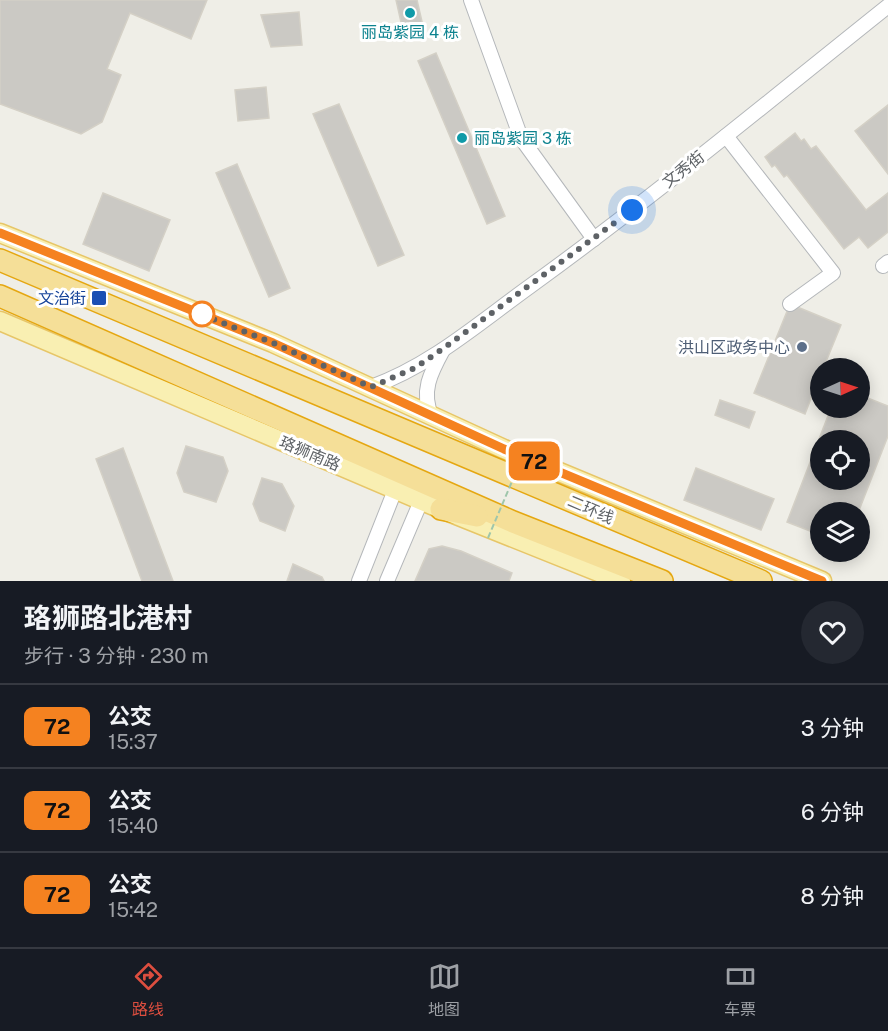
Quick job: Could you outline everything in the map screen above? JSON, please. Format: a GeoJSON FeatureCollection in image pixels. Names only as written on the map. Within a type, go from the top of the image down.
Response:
{"type":"FeatureCollection","features":[{"type":"Feature","properties":{"kind":"highway","name":"二环线"},"geometry":{"type":"LineString","coordinates":[[0,260],[761,581]]}},
{"type":"Feature","properties":{"kind":"highway","name":"珞狮南路"},"geometry":{"type":"LineString","coordinates":[[0,296],[513,522]]}},
{"type":"Feature","properties":{"kind":"highway"},"geometry":{"type":"LineString","coordinates":[[441,509],[513,522],[662,581]]}},
{"type":"Feature","properties":{"kind":"main road"},"geometry":{"type":"LineString","coordinates":[[0,233],[273,343],[432,417],[822,581]]}},
{"type":"Feature","properties":{"kind":"main road","name":"珞狮南路"},"geometry":{"type":"LineString","coordinates":[[0,321],[421,501],[621,581]]}},
{"type":"Feature","properties":{"kind":"street"},"geometry":{"type":"LineString","coordinates":[[471,0],[521,138],[594,239]]}},
{"type":"Feature","properties":{"kind":"street","name":"文秀街"},"geometry":{"type":"LineString","coordinates":[[371,387],[415,368],[594,239],[888,6]]}},
{"type":"Feature","properties":{"kind":"street"},"geometry":{"type":"LineString","coordinates":[[726,136],[833,273],[790,304]]}},
{"type":"Feature","properties":{"kind":"street","name":"文秀街"},"geometry":{"type":"LineString","coordinates":[[432,417],[427,405],[427,384],[444,348]]}},
{"type":"Feature","properties":{"kind":"street"},"geometry":{"type":"LineString","coordinates":[[359,581],[395,490]]}},
{"type":"Feature","properties":{"kind":"street"},"geometry":{"type":"LineString","coordinates":[[387,581],[421,501]]}},
{"type":"Feature","properties":{"kind":"path"},"geometry":{"type":"LineString","coordinates":[[488,538],[527,446]]}},
{"type":"Feature","properties":{"kind":"building"},"geometry":{"type":"Polygon","coordinates":[[[0,0],[207,0],[191,39],[130,13],[107,69],[121,75],[102,122],[81,134],[0,104],[0,0]]]}},
{"type":"Feature","properties":{"kind":"building","name":"丽岛紫园 4 栋"},"geometry":{"type":"Polygon","coordinates":[[[396,0],[417,0],[423,26],[403,31],[396,0]]]}},
{"type":"Feature","properties":{"kind":"building"},"geometry":{"type":"Polygon","coordinates":[[[299,12],[302,45],[271,47],[261,15],[299,12]]]}},
{"type":"Feature","properties":{"kind":"building","name":"丽岛紫园 3 栋"},"geometry":{"type":"Polygon","coordinates":[[[436,53],[505,216],[487,224],[418,61],[436,53]]]}},
{"type":"Feature","properties":{"kind":"building"},"geometry":{"type":"Polygon","coordinates":[[[266,87],[269,118],[238,121],[235,90],[266,87]]]}},
{"type":"Feature","properties":{"kind":"building"},"geometry":{"type":"Polygon","coordinates":[[[339,104],[404,255],[378,266],[313,114],[339,104]]]}},
{"type":"Feature","properties":{"kind":"building"},"geometry":{"type":"Polygon","coordinates":[[[888,105],[888,174],[855,131],[888,105]]]}},
{"type":"Feature","properties":{"kind":"building"},"geometry":{"type":"Polygon","coordinates":[[[795,133],[801,141],[804,139],[811,149],[816,146],[866,210],[888,193],[888,232],[868,248],[859,237],[844,249],[787,175],[784,177],[775,165],[772,167],[765,157],[795,133]]]}},
{"type":"Feature","properties":{"kind":"building"},"geometry":{"type":"Polygon","coordinates":[[[237,164],[290,288],[269,297],[216,173],[237,164]]]}},
{"type":"Feature","properties":{"kind":"building"},"geometry":{"type":"Polygon","coordinates":[[[103,193],[170,220],[149,271],[83,244],[103,193]]]}},
{"type":"Feature","properties":{"kind":"building","name":"洪山区政务中心"},"geometry":{"type":"Polygon","coordinates":[[[790,304],[841,325],[828,358],[810,358],[810,401],[805,414],[754,393],[790,304]]]}},
{"type":"Feature","properties":{"kind":"building"},"geometry":{"type":"Polygon","coordinates":[[[870,399],[888,406],[888,436],[870,482],[870,430],[823,430],[827,418],[870,418],[870,399]]]}},
{"type":"Feature","properties":{"kind":"building"},"geometry":{"type":"Polygon","coordinates":[[[720,400],[755,412],[749,428],[715,415],[720,400]]]}},
{"type":"Feature","properties":{"kind":"building"},"geometry":{"type":"Polygon","coordinates":[[[186,446],[223,457],[228,471],[216,502],[184,492],[177,473],[186,446]]]}},
{"type":"Feature","properties":{"kind":"building"},"geometry":{"type":"Polygon","coordinates":[[[123,448],[173,581],[142,581],[96,459],[123,448]]]}},
{"type":"Feature","properties":{"kind":"building"},"geometry":{"type":"Polygon","coordinates":[[[810,462],[810,490],[867,490],[862,502],[810,502],[810,531],[787,522],[810,462]]]}},
{"type":"Feature","properties":{"kind":"building"},"geometry":{"type":"Polygon","coordinates":[[[696,468],[774,499],[761,530],[684,500],[696,468]]]}},
{"type":"Feature","properties":{"kind":"building"},"geometry":{"type":"Polygon","coordinates":[[[262,478],[282,484],[294,506],[285,531],[260,521],[253,504],[262,478]]]}},
{"type":"Feature","properties":{"kind":"building"},"geometry":{"type":"Polygon","coordinates":[[[442,546],[461,551],[512,573],[509,581],[415,581],[429,549],[442,546]]]}},
{"type":"Feature","properties":{"kind":"building"},"geometry":{"type":"Polygon","coordinates":[[[293,564],[322,577],[324,581],[287,581],[293,564]]]}},
{"type":"Feature","properties":{"kind":"bus line","name":"72"},"geometry":{"type":"LineString","coordinates":[[0,233],[273,343],[504,449],[822,581]]}},
{"type":"Feature","properties":{"kind":"place","name":"丽岛紫园 4 栋"},"geometry":{"type":"Point","coordinates":[410,13]}},
{"type":"Feature","properties":{"kind":"place","name":"丽岛紫园 3 栋"},"geometry":{"type":"Point","coordinates":[462,138]}},
{"type":"Feature","properties":{"kind":"place","name":"文治街"},"geometry":{"type":"Point","coordinates":[99,298]}},
{"type":"Feature","properties":{"kind":"place","name":"洪山区政务中心"},"geometry":{"type":"Point","coordinates":[802,347]}},
{"type":"Feature","properties":{"kind":"route"},"geometry":{"type":"LineString","coordinates":[[202,314],[198,313],[273,343],[371,387],[415,368],[632,210]]}}]}
